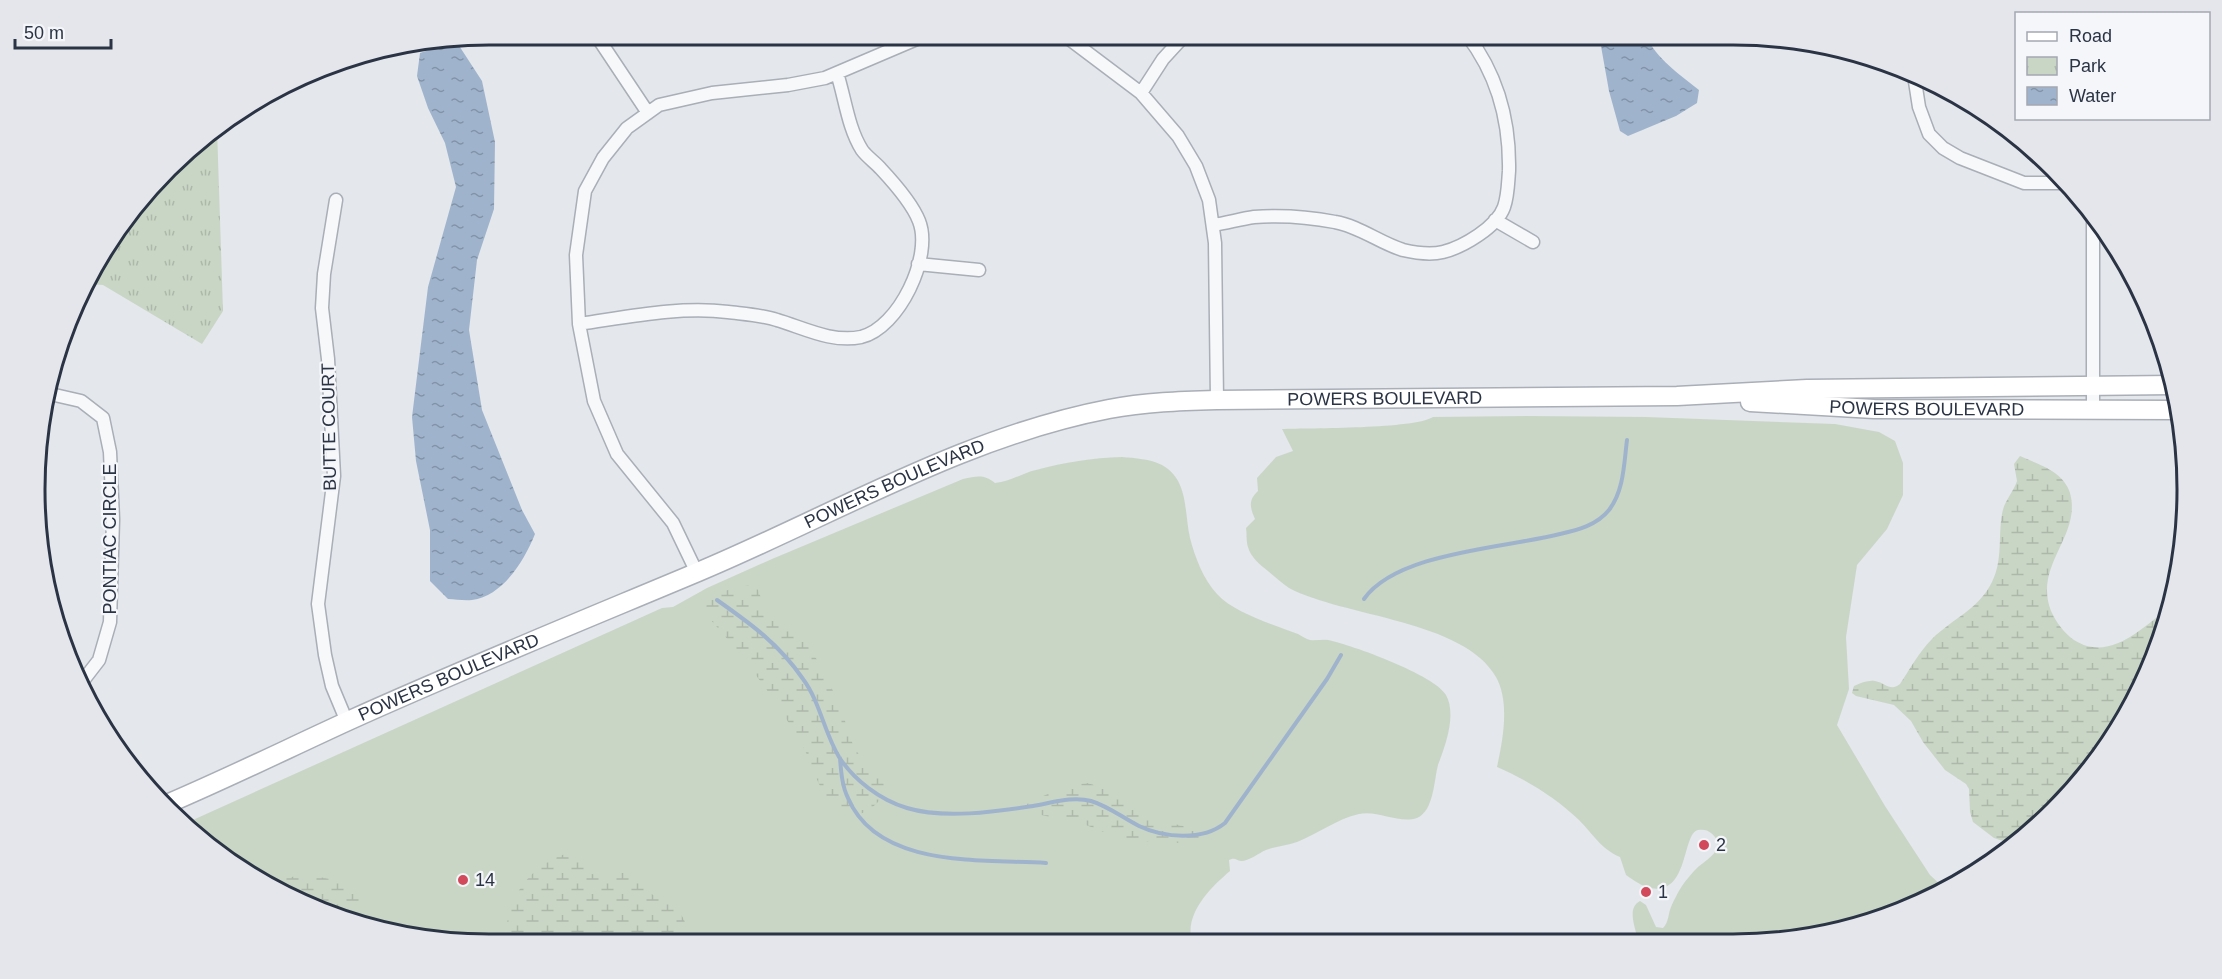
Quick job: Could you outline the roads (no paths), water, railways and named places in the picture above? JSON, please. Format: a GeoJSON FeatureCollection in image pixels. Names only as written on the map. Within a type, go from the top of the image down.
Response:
{"type":"FeatureCollection","features":[{"type":"Feature","properties":{"kind":"main road","name":"POWERS BOULEVARD"},"geometry":{"type":"LineString","coordinates":[[173,802],[347,722],[697,573],[974,448],[1045,424],[1112,408],[1164,402],[1217,400],[1677,396],[1806,389],[2164,385]]}},
{"type":"Feature","properties":{"kind":"main road","name":"POWERS BOULEVARD"},"geometry":{"type":"LineString","coordinates":[[1677,396],[1874,409],[2169,410]]}},
{"type":"Feature","properties":{"kind":"street"},"geometry":{"type":"LineString","coordinates":[[603,45],[648,112]]}},
{"type":"Feature","properties":{"kind":"street"},"geometry":{"type":"LineString","coordinates":[[697,573],[673,523],[618,454],[594,401],[579,324],[576,255],[585,191],[603,158],[627,128],[659,105],[712,93],[788,85],[825,78],[901,45]]}},
{"type":"Feature","properties":{"kind":"street"},"geometry":{"type":"LineString","coordinates":[[1079,45],[1142,93],[1178,136],[1196,166],[1209,200],[1215,243],[1217,400]]}},
{"type":"Feature","properties":{"kind":"street"},"geometry":{"type":"LineString","coordinates":[[1142,93],[1162,59],[1175,45]]}},
{"type":"Feature","properties":{"kind":"street"},"geometry":{"type":"LineString","coordinates":[[1213,225],[1254,218],[1308,218],[1339,222],[1402,249],[1422,254],[1443,252],[1467,242],[1490,226],[1504,209],[1508,191],[1506,119],[1496,86],[1483,55],[1475,45]]}},
{"type":"Feature","properties":{"kind":"street"},"geometry":{"type":"LineString","coordinates":[[579,324],[681,310],[726,312],[775,319],[833,338],[862,337],[885,324],[899,306],[914,279],[922,253],[919,222],[897,188],[862,151],[851,125],[837,73]]}},
{"type":"Feature","properties":{"kind":"street"},"geometry":{"type":"LineString","coordinates":[[1916,85],[1919,107],[1929,134],[1943,148],[1960,158],[2024,183],[2055,183]]}},
{"type":"Feature","properties":{"kind":"street","name":"BUTTE COURT"},"geometry":{"type":"LineString","coordinates":[[336,200],[324,274],[322,308],[332,405],[334,476],[318,604],[332,686],[347,722]]}},
{"type":"Feature","properties":{"kind":"street"},"geometry":{"type":"LineString","coordinates":[[1495,220],[1533,242]]}},
{"type":"Feature","properties":{"kind":"street"},"geometry":{"type":"LineString","coordinates":[[2093,230],[2093,409]]}},
{"type":"Feature","properties":{"kind":"street"},"geometry":{"type":"LineString","coordinates":[[918,264],[979,270]]}},
{"type":"Feature","properties":{"kind":"street","name":"PONTIAC CIRCLE"},"geometry":{"type":"LineString","coordinates":[[56,395],[81,401],[103,418],[110,452],[113,519],[110,622],[99,660],[86,676]]}},
{"type":"Feature","properties":{"kind":"water"},"geometry":{"type":"Polygon","coordinates":[[[1601,45],[1651,45],[1662,59],[1699,90],[1697,103],[1676,116],[1628,136],[1620,131],[1609,91],[1601,45]]]}},
{"type":"Feature","properties":{"kind":"water"},"geometry":{"type":"Polygon","coordinates":[[[459,46],[482,81],[495,142],[494,209],[477,260],[469,330],[482,410],[522,510],[535,534],[518,566],[503,584],[483,597],[469,600],[448,599],[430,581],[430,530],[416,461],[412,417],[428,287],[456,187],[445,143],[428,108],[417,76],[420,53],[432,49],[459,46]]]}},
{"type":"Feature","properties":{"kind":"waterway"},"geometry":{"type":"LineString","coordinates":[[1364,599],[1380,583],[1426,561],[1560,534],[1593,523],[1609,510],[1618,494],[1627,440]]}},
{"type":"Feature","properties":{"kind":"waterway"},"geometry":{"type":"LineString","coordinates":[[717,600],[753,626],[784,655],[809,688],[839,757],[852,774],[887,800],[921,811],[953,814],[986,812],[1077,799],[1103,806],[1149,830],[1171,835],[1206,833],[1225,823],[1327,679],[1341,655]]}},
{"type":"Feature","properties":{"kind":"waterway"},"geometry":{"type":"LineString","coordinates":[[840,758],[841,773],[848,798],[863,821],[883,838],[907,849],[935,856],[1046,863]]}},
{"type":"Feature","properties":{"kind":"place","name":"2"},"geometry":{"type":"Point","coordinates":[1704,845]}},
{"type":"Feature","properties":{"kind":"place","name":"14"},"geometry":{"type":"Point","coordinates":[463,880]}},
{"type":"Feature","properties":{"kind":"place","name":"1"},"geometry":{"type":"Point","coordinates":[1646,892]}}]}
